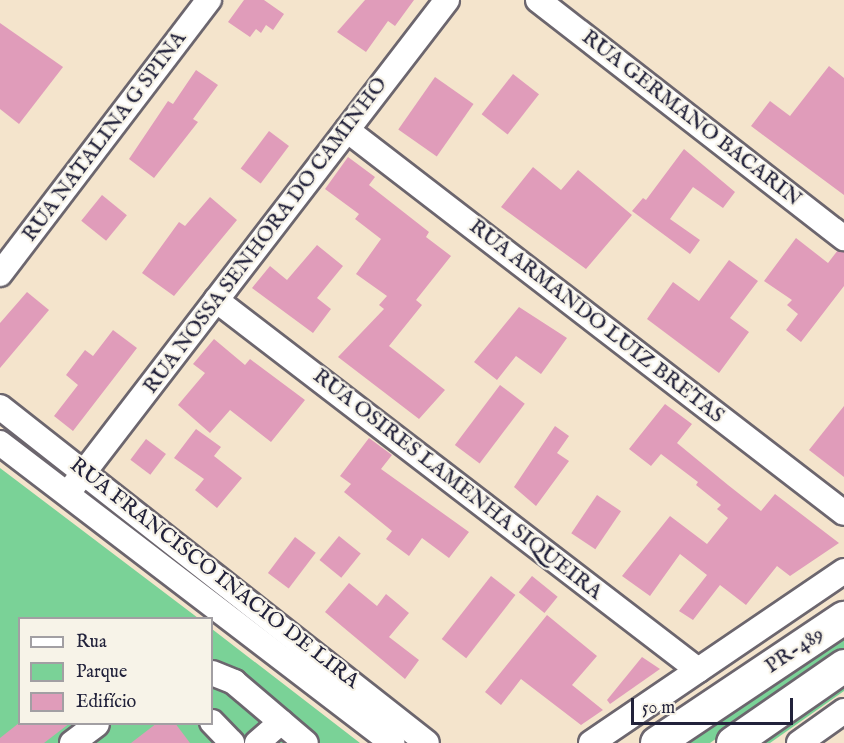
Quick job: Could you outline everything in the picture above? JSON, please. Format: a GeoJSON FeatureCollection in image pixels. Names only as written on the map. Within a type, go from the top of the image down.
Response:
{"type":"FeatureCollection","features":[{"type":"Feature","properties":{"kind":"main road","name":"PR-489"},"geometry":{"type":"LineString","coordinates":[[657,743],[844,618]]}},
{"type":"Feature","properties":{"kind":"main road","name":"PR-489"},"geometry":{"type":"LineString","coordinates":[[733,743],[844,666]]}},
{"type":"Feature","properties":{"kind":"street","name":"RUA NATALINA G SPINA"},"geometry":{"type":"LineString","coordinates":[[0,274],[209,0]]}},
{"type":"Feature","properties":{"kind":"street","name":"RUA NOSSA SENHORA DO CAMINHO"},"geometry":{"type":"LineString","coordinates":[[68,494],[447,0]]}},
{"type":"Feature","properties":{"kind":"street","name":"RUA GERMANO BACARIN"},"geometry":{"type":"LineString","coordinates":[[538,0],[844,238]]}},
{"type":"Feature","properties":{"kind":"street","name":"RUA ARMANDO LUIZ BRETAS"},"geometry":{"type":"LineString","coordinates":[[347,130],[844,513]]}},
{"type":"Feature","properties":{"kind":"street","name":"RUA OSIRES LAMENHA SIQUEIRA"},"geometry":{"type":"LineString","coordinates":[[216,300],[698,670]]}},
{"type":"Feature","properties":{"kind":"street","name":"RUA FRANCISCO INACIO DE LIRA"},"geometry":{"type":"LineString","coordinates":[[0,407],[86,471],[427,743]]}},
{"type":"Feature","properties":{"kind":"street"},"geometry":{"type":"LineString","coordinates":[[0,443],[392,743]]}},
{"type":"Feature","properties":{"kind":"street"},"geometry":{"type":"LineString","coordinates":[[591,743],[844,571]]}},
{"type":"Feature","properties":{"kind":"street"},"geometry":{"type":"LineString","coordinates":[[213,673],[234,682],[306,743]]}},
{"type":"Feature","properties":{"kind":"street"},"geometry":{"type":"LineString","coordinates":[[799,743],[844,711]]}},
{"type":"Feature","properties":{"kind":"street"},"geometry":{"type":"LineString","coordinates":[[257,743],[281,722]]}},
{"type":"Feature","properties":{"kind":"street"},"geometry":{"type":"LineString","coordinates":[[213,723],[232,743]]}},
{"type":"Feature","properties":{"kind":"street"},"geometry":{"type":"LineString","coordinates":[[72,743],[94,725]]}},
{"type":"Feature","properties":{"kind":"green space"},"geometry":{"type":"Polygon","coordinates":[[[0,468],[197,617],[18,617],[18,725],[213,725],[213,630],[360,743],[0,743],[0,468]]]}},
{"type":"Feature","properties":{"kind":"green space"},"geometry":{"type":"Polygon","coordinates":[[[844,631],[844,648],[710,743],[678,743],[844,631]]]}},
{"type":"Feature","properties":{"kind":"green space"},"geometry":{"type":"Polygon","coordinates":[[[844,669],[844,691],[770,743],[744,743],[844,669]]]}},
{"type":"Feature","properties":{"kind":"building"},"geometry":{"type":"Polygon","coordinates":[[[244,0],[264,0],[284,14],[273,30],[266,25],[261,33],[256,29],[250,37],[228,22],[244,0]]]}},
{"type":"Feature","properties":{"kind":"building"},"geometry":{"type":"Polygon","coordinates":[[[365,0],[414,0],[395,26],[388,21],[366,52],[337,32],[365,0]]]}},
{"type":"Feature","properties":{"kind":"building"},"geometry":{"type":"Polygon","coordinates":[[[0,23],[63,67],[19,124],[0,109],[0,23]]]}},
{"type":"Feature","properties":{"kind":"building"},"geometry":{"type":"Polygon","coordinates":[[[829,66],[844,78],[844,195],[751,126],[770,101],[790,116],[829,66]]]}},
{"type":"Feature","properties":{"kind":"building"},"geometry":{"type":"Polygon","coordinates":[[[196,70],[218,85],[193,119],[198,122],[154,178],[129,159],[168,101],[173,104],[196,70]]]}},
{"type":"Feature","properties":{"kind":"building"},"geometry":{"type":"Polygon","coordinates":[[[513,74],[539,94],[508,135],[482,114],[513,74]]]}},
{"type":"Feature","properties":{"kind":"building"},"geometry":{"type":"Polygon","coordinates":[[[435,77],[474,104],[437,156],[398,129],[435,77]]]}},
{"type":"Feature","properties":{"kind":"building"},"geometry":{"type":"Polygon","coordinates":[[[269,131],[289,146],[261,184],[241,169],[269,131]]]}},
{"type":"Feature","properties":{"kind":"building"},"geometry":{"type":"Polygon","coordinates":[[[684,149],[735,192],[723,208],[693,187],[670,219],[700,240],[690,254],[632,211],[643,198],[646,200],[684,149]]]}},
{"type":"Feature","properties":{"kind":"building"},"geometry":{"type":"Polygon","coordinates":[[[348,157],[375,177],[369,185],[429,232],[426,237],[451,256],[416,300],[422,305],[389,346],[445,390],[419,419],[338,357],[384,309],[379,305],[387,296],[356,274],[381,239],[355,219],[359,214],[325,189],[348,157]]]}},
{"type":"Feature","properties":{"kind":"building"},"geometry":{"type":"Polygon","coordinates":[[[533,167],[561,190],[578,170],[632,215],[586,269],[501,207],[533,167]]]}},
{"type":"Feature","properties":{"kind":"building"},"geometry":{"type":"Polygon","coordinates":[[[102,195],[127,215],[106,241],[81,221],[102,195]]]}},
{"type":"Feature","properties":{"kind":"building"},"geometry":{"type":"Polygon","coordinates":[[[210,197],[237,220],[174,296],[142,273],[179,222],[185,226],[210,197]]]}},
{"type":"Feature","properties":{"kind":"building"},"geometry":{"type":"Polygon","coordinates":[[[796,238],[828,263],[838,250],[844,252],[844,286],[801,342],[786,330],[798,314],[787,305],[792,300],[764,281],[796,238]]]}},
{"type":"Feature","properties":{"kind":"building"},"geometry":{"type":"Polygon","coordinates":[[[317,245],[343,266],[317,298],[331,309],[313,333],[252,288],[270,266],[287,280],[317,245]]]}},
{"type":"Feature","properties":{"kind":"building"},"geometry":{"type":"Polygon","coordinates":[[[729,260],[758,281],[730,318],[749,332],[719,373],[647,319],[673,282],[699,301],[729,260]]]}},
{"type":"Feature","properties":{"kind":"building"},"geometry":{"type":"Polygon","coordinates":[[[27,292],[49,310],[0,368],[0,323],[27,292]]]}},
{"type":"Feature","properties":{"kind":"building"},"geometry":{"type":"Polygon","coordinates":[[[519,307],[567,338],[541,374],[516,356],[497,380],[474,362],[519,307]]]}},
{"type":"Feature","properties":{"kind":"building"},"geometry":{"type":"Polygon","coordinates":[[[113,330],[137,348],[73,431],[54,416],[78,385],[66,375],[85,350],[93,356],[113,330]]]}},
{"type":"Feature","properties":{"kind":"building"},"geometry":{"type":"Polygon","coordinates":[[[214,339],[245,365],[250,359],[305,400],[271,442],[230,410],[210,433],[178,405],[205,373],[193,364],[214,339]]]}},
{"type":"Feature","properties":{"kind":"building"},"geometry":{"type":"Polygon","coordinates":[[[500,385],[525,404],[480,464],[455,445],[500,385]]]}},
{"type":"Feature","properties":{"kind":"building"},"geometry":{"type":"Polygon","coordinates":[[[665,404],[692,424],[677,443],[728,485],[761,511],[775,494],[839,543],[790,576],[777,566],[746,605],[720,585],[693,620],[679,611],[707,575],[680,554],[650,596],[622,576],[670,516],[707,544],[728,518],[717,509],[721,505],[696,485],[698,482],[661,454],[651,466],[629,449],[665,404]]]}},
{"type":"Feature","properties":{"kind":"building"},"geometry":{"type":"Polygon","coordinates":[[[844,406],[844,477],[809,450],[844,406]]]}},
{"type":"Feature","properties":{"kind":"building"},"geometry":{"type":"Polygon","coordinates":[[[555,426],[569,436],[557,453],[569,461],[536,506],[514,487],[555,426]]]}},
{"type":"Feature","properties":{"kind":"building"},"geometry":{"type":"Polygon","coordinates":[[[196,429],[221,447],[214,456],[242,478],[217,508],[195,490],[204,479],[174,458],[196,429]]]}},
{"type":"Feature","properties":{"kind":"building"},"geometry":{"type":"Polygon","coordinates":[[[369,438],[392,455],[381,469],[469,532],[449,558],[422,538],[409,556],[386,539],[392,531],[344,492],[351,484],[340,476],[369,438]]]}},
{"type":"Feature","properties":{"kind":"building"},"geometry":{"type":"Polygon","coordinates":[[[146,439],[166,454],[150,475],[130,460],[146,439]]]}},
{"type":"Feature","properties":{"kind":"building"},"geometry":{"type":"Polygon","coordinates":[[[597,495],[621,511],[595,549],[571,533],[597,495]]]}},
{"type":"Feature","properties":{"kind":"building"},"geometry":{"type":"Polygon","coordinates":[[[339,536],[361,554],[341,578],[319,560],[339,536]]]}},
{"type":"Feature","properties":{"kind":"building"},"geometry":{"type":"Polygon","coordinates":[[[295,537],[316,553],[289,589],[268,573],[295,537]]]}},
{"type":"Feature","properties":{"kind":"building"},"geometry":{"type":"Polygon","coordinates":[[[491,576],[515,595],[466,658],[442,639],[491,576]]]}},
{"type":"Feature","properties":{"kind":"building"},"geometry":{"type":"Polygon","coordinates":[[[532,576],[558,597],[544,613],[519,592],[532,576]]]}},
{"type":"Feature","properties":{"kind":"building"},"geometry":{"type":"Polygon","coordinates":[[[349,583],[377,606],[386,594],[409,613],[389,637],[419,660],[405,679],[325,612],[349,583]]]}},
{"type":"Feature","properties":{"kind":"building"},"geometry":{"type":"Polygon","coordinates":[[[547,615],[597,656],[572,685],[603,710],[581,725],[521,679],[501,705],[485,692],[547,615]]]}},
{"type":"Feature","properties":{"kind":"building"},"geometry":{"type":"Polygon","coordinates":[[[642,657],[660,669],[610,704],[607,700],[642,657]]]}},
{"type":"Feature","properties":{"kind":"building"},"geometry":{"type":"Polygon","coordinates":[[[18,724],[67,725],[44,743],[0,743],[0,738],[18,724]]]}},
{"type":"Feature","properties":{"kind":"building"},"geometry":{"type":"Polygon","coordinates":[[[154,725],[176,725],[190,743],[131,743],[154,725]]]}}]}
